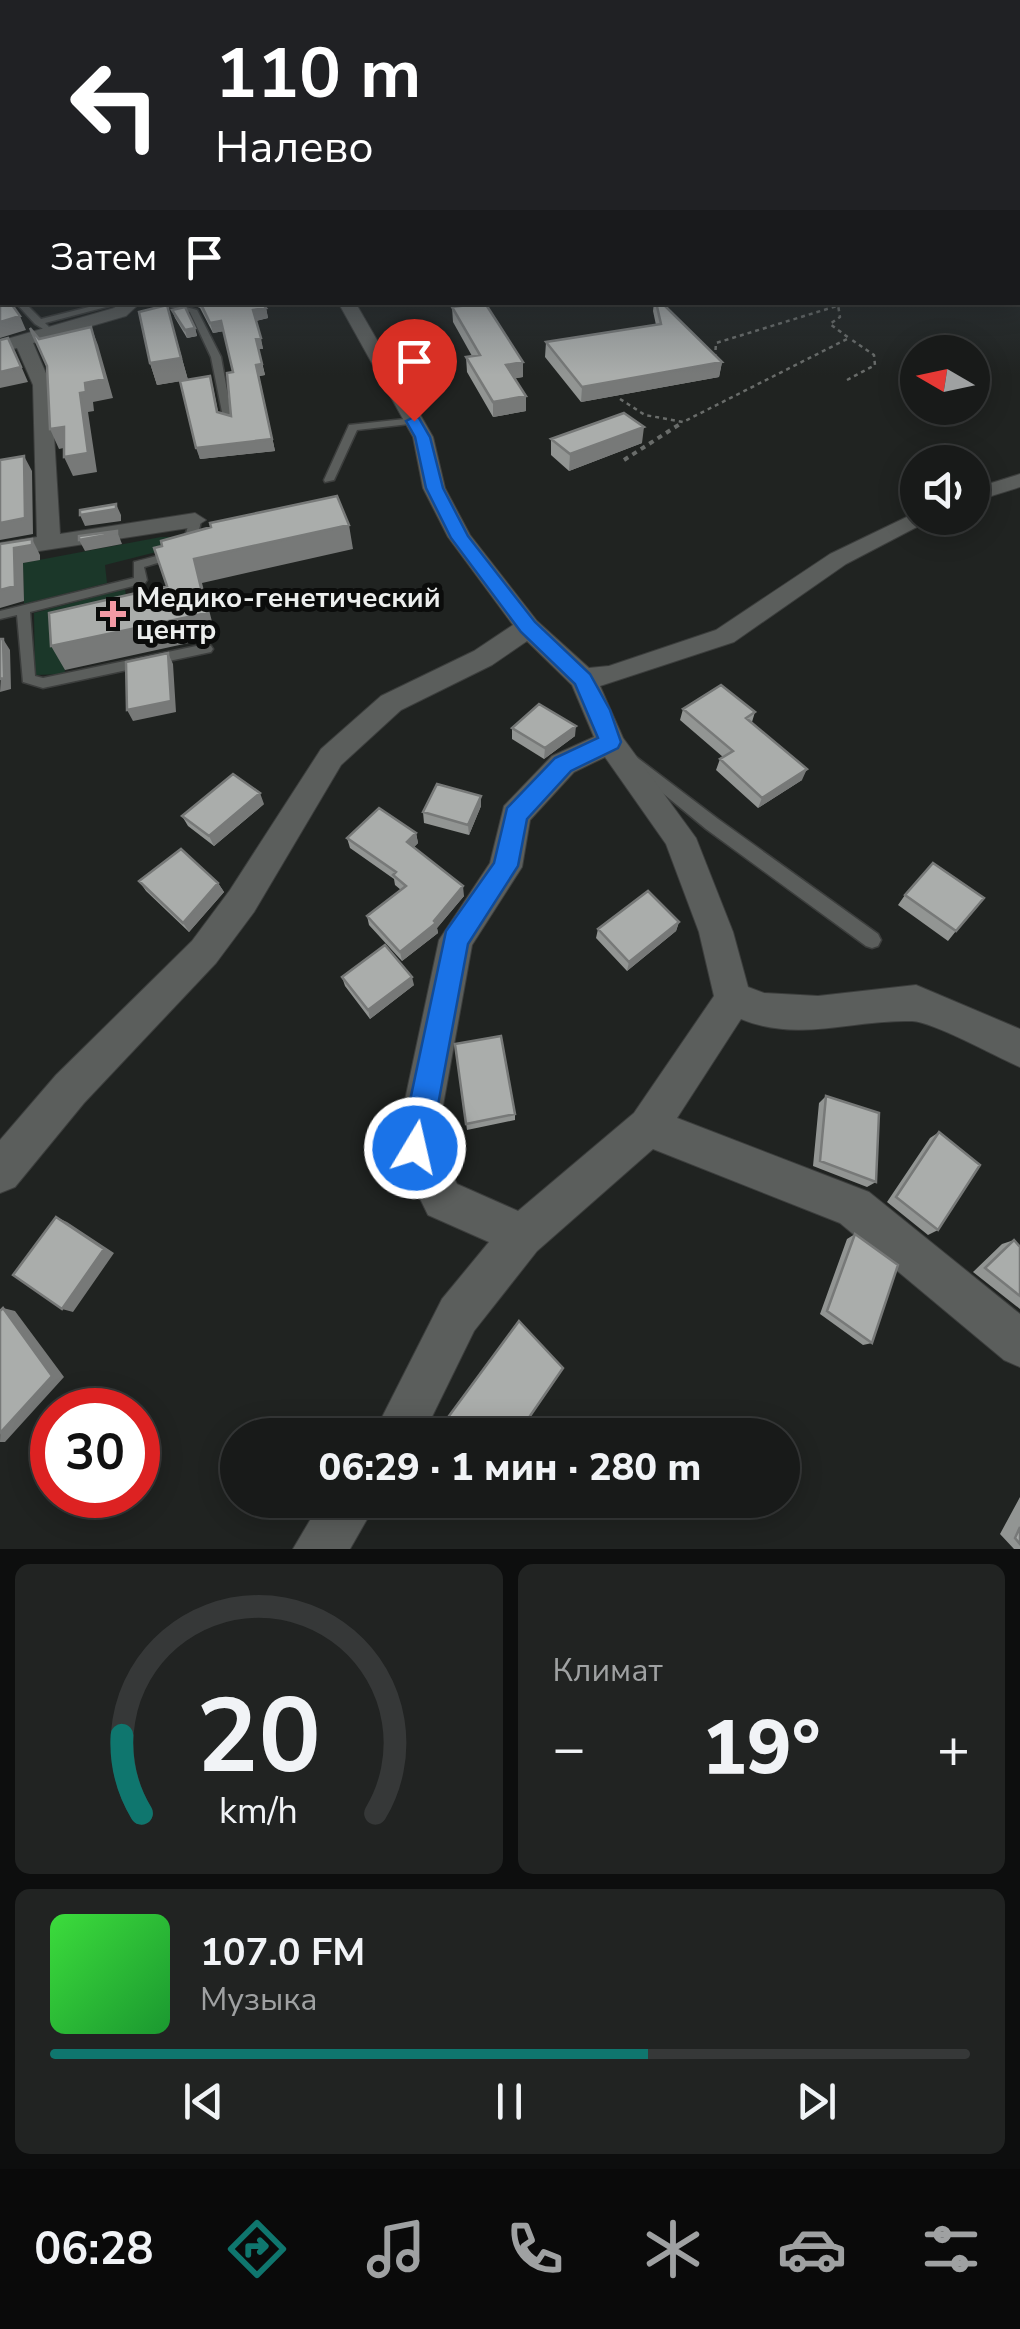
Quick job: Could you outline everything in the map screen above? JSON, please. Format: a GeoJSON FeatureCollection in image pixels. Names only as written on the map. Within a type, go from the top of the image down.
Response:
{"type":"FeatureCollection","features":[{"type":"Feature","properties":{"kind":"street"},"geometry":{"type":"LineString","coordinates":[[0,347],[23,342],[45,327],[120,312],[130,305]]}},
{"type":"Feature","properties":{"kind":"street"},"geometry":{"type":"LineString","coordinates":[[348,305],[423,437],[426,463],[445,512],[528,627],[582,679],[610,742],[680,838],[716,932],[733,999],[648,1126],[522,1236],[458,1315],[406,1418]]}},
{"type":"Feature","properties":{"kind":"street"},"geometry":{"type":"LineString","coordinates":[[23,342],[42,385],[48,543]]}},
{"type":"Feature","properties":{"kind":"street"},"geometry":{"type":"LineString","coordinates":[[990,490],[1020,480]]}},
{"type":"Feature","properties":{"kind":"street"},"geometry":{"type":"LineString","coordinates":[[0,550],[195,520]]}},
{"type":"Feature","properties":{"kind":"street"},"geometry":{"type":"LineString","coordinates":[[582,679],[611,675],[725,636],[838,559],[900,529]]}},
{"type":"Feature","properties":{"kind":"street"},"geometry":{"type":"LineString","coordinates":[[0,1172],[70,1089],[204,952],[242,901],[331,757],[391,703],[483,658],[528,627]]}},
{"type":"Feature","properties":{"kind":"street"},"geometry":{"type":"LineString","coordinates":[[522,1236],[476,1211],[443,1200],[415,1148],[430,1054],[456,940],[506,866],[516,815],[563,764],[610,742]]}},
{"type":"Feature","properties":{"kind":"street"},"geometry":{"type":"LineString","coordinates":[[733,999],[764,1010],[818,1014],[916,1003],[1020,1048]]}},
{"type":"Feature","properties":{"kind":"street"},"geometry":{"type":"LineString","coordinates":[[648,1126],[854,1207],[1020,1344]]}},
{"type":"Feature","properties":{"kind":"street"},"geometry":{"type":"LineString","coordinates":[[319,1549],[340,1518]]}},
{"type":"Feature","properties":{"kind":"lane"},"geometry":{"type":"LineString","coordinates":[[22,305],[45,327],[111,305]]}},
{"type":"Feature","properties":{"kind":"lane"},"geometry":{"type":"LineString","coordinates":[[168,305],[193,310],[216,356],[229,422]]}},
{"type":"Feature","properties":{"kind":"lane"},"geometry":{"type":"LineString","coordinates":[[329,480],[353,427],[414,421]]}},
{"type":"Feature","properties":{"kind":"lane"},"geometry":{"type":"LineString","coordinates":[[0,614],[141,580],[138,565],[186,548],[194,538],[195,520]]}},
{"type":"Feature","properties":{"kind":"lane"},"geometry":{"type":"LineString","coordinates":[[23,609],[28,679],[43,682],[206,649]]}},
{"type":"Feature","properties":{"kind":"lane"},"geometry":{"type":"LineString","coordinates":[[610,742],[712,824],[872,940]]}},
{"type":"Feature","properties":{"kind":"path"},"geometry":{"type":"LineString","coordinates":[[702,360],[718,357],[716,343],[838,305]]}},
{"type":"Feature","properties":{"kind":"path"},"geometry":{"type":"LineString","coordinates":[[841,305],[840,317],[830,324],[874,355],[875,365],[847,380]]}},
{"type":"Feature","properties":{"kind":"path"},"geometry":{"type":"LineString","coordinates":[[624,460],[683,422],[849,338]]}},
{"type":"Feature","properties":{"kind":"path"},"geometry":{"type":"LineString","coordinates":[[620,399],[645,416],[683,422]]}},
{"type":"Feature","properties":{"kind":"green space"},"geometry":{"type":"Polygon","coordinates":[[[179,537],[184,545],[105,565],[107,583],[24,604],[23,563],[179,537]]]}},
{"type":"Feature","properties":{"kind":"green space"},"geometry":{"type":"Polygon","coordinates":[[[125,589],[126,596],[63,636],[65,674],[35,675],[34,613],[125,589]]]}},
{"type":"Feature","properties":{"kind":"building"},"geometry":{"type":"Polygon","coordinates":[[[0,305],[12,305],[20,316],[0,322],[0,305]]]}},
{"type":"Feature","properties":{"kind":"building"},"geometry":{"type":"Polygon","coordinates":[[[167,305],[181,358],[150,363],[139,312],[167,305]]]}},
{"type":"Feature","properties":{"kind":"building"},"geometry":{"type":"Polygon","coordinates":[[[201,305],[266,308],[253,310],[261,338],[256,339],[262,364],[256,365],[272,439],[196,448],[180,381],[210,376],[217,412],[231,416],[227,373],[233,372],[221,321],[210,323],[201,305]]]}},
{"type":"Feature","properties":{"kind":"building"},"geometry":{"type":"Polygon","coordinates":[[[486,305],[523,362],[506,365],[526,396],[493,402],[466,357],[480,355],[452,307],[486,305]]]}},
{"type":"Feature","properties":{"kind":"building"},"geometry":{"type":"Polygon","coordinates":[[[657,305],[664,305],[722,362],[582,387],[546,342],[661,324],[657,305]]]}},
{"type":"Feature","properties":{"kind":"building"},"geometry":{"type":"Polygon","coordinates":[[[185,307],[195,328],[185,330],[172,310],[185,307]]]}},
{"type":"Feature","properties":{"kind":"building"},"geometry":{"type":"Polygon","coordinates":[[[91,327],[105,379],[85,383],[86,392],[80,393],[88,453],[64,457],[64,427],[50,429],[47,366],[30,328],[39,339],[91,327]]]}},
{"type":"Feature","properties":{"kind":"building"},"geometry":{"type":"Polygon","coordinates":[[[8,338],[21,367],[0,372],[0,340],[8,338]]]}},
{"type":"Feature","properties":{"kind":"building"},"geometry":{"type":"Polygon","coordinates":[[[624,413],[644,427],[570,454],[551,439],[624,413]]]}},
{"type":"Feature","properties":{"kind":"building"},"geometry":{"type":"Polygon","coordinates":[[[24,456],[25,518],[0,523],[0,460],[24,456]]]}},
{"type":"Feature","properties":{"kind":"building"},"geometry":{"type":"Polygon","coordinates":[[[337,496],[349,525],[194,559],[207,613],[51,646],[49,613],[167,586],[154,548],[162,546],[161,541],[211,527],[210,523],[337,496]]]}},
{"type":"Feature","properties":{"kind":"building"},"geometry":{"type":"Polygon","coordinates":[[[116,504],[116,509],[80,515],[80,510],[116,504]]]}},
{"type":"Feature","properties":{"kind":"building"},"geometry":{"type":"Polygon","coordinates":[[[117,533],[79,540],[79,536],[117,533]]]}},
{"type":"Feature","properties":{"kind":"building"},"geometry":{"type":"Polygon","coordinates":[[[32,539],[32,545],[14,548],[15,586],[0,590],[0,544],[32,539]]]}},
{"type":"Feature","properties":{"kind":"building"},"geometry":{"type":"Polygon","coordinates":[[[0,639],[4,678],[0,679],[0,639]]]}},
{"type":"Feature","properties":{"kind":"building"},"geometry":{"type":"Polygon","coordinates":[[[168,653],[171,701],[127,710],[126,662],[168,653]]]}},
{"type":"Feature","properties":{"kind":"building"},"geometry":{"type":"Polygon","coordinates":[[[721,685],[755,712],[746,718],[807,769],[762,798],[720,759],[733,751],[683,709],[721,685]]]}},
{"type":"Feature","properties":{"kind":"building"},"geometry":{"type":"Polygon","coordinates":[[[539,704],[576,726],[545,748],[512,728],[539,704]]]}},
{"type":"Feature","properties":{"kind":"building"},"geometry":{"type":"Polygon","coordinates":[[[233,774],[260,793],[209,836],[182,816],[233,774]]]}},
{"type":"Feature","properties":{"kind":"building"},"geometry":{"type":"Polygon","coordinates":[[[437,784],[481,796],[468,825],[423,812],[437,784]]]}},
{"type":"Feature","properties":{"kind":"building"},"geometry":{"type":"Polygon","coordinates":[[[379,808],[416,833],[407,842],[463,886],[436,923],[400,952],[367,916],[406,886],[393,875],[396,872],[347,838],[379,808]]]}},
{"type":"Feature","properties":{"kind":"building"},"geometry":{"type":"Polygon","coordinates":[[[181,849],[218,883],[183,923],[139,881],[181,849]]]}},
{"type":"Feature","properties":{"kind":"building"},"geometry":{"type":"Polygon","coordinates":[[[933,863],[984,898],[956,931],[905,895],[933,863]]]}},
{"type":"Feature","properties":{"kind":"building"},"geometry":{"type":"Polygon","coordinates":[[[648,891],[679,922],[629,962],[598,929],[648,891]]]}},
{"type":"Feature","properties":{"kind":"building"},"geometry":{"type":"Polygon","coordinates":[[[385,945],[412,977],[368,1010],[342,977],[385,945]]]}},
{"type":"Feature","properties":{"kind":"building"},"geometry":{"type":"Polygon","coordinates":[[[501,1036],[515,1114],[466,1124],[455,1044],[501,1036]]]}},
{"type":"Feature","properties":{"kind":"building"},"geometry":{"type":"Polygon","coordinates":[[[826,1096],[879,1113],[876,1182],[820,1161],[826,1096]]]}},
{"type":"Feature","properties":{"kind":"building"},"geometry":{"type":"Polygon","coordinates":[[[939,1132],[980,1165],[938,1230],[896,1197],[939,1132]]]}},
{"type":"Feature","properties":{"kind":"building"},"geometry":{"type":"Polygon","coordinates":[[[56,1217],[104,1249],[62,1309],[13,1275],[56,1217]]]}},
{"type":"Feature","properties":{"kind":"building"},"geometry":{"type":"Polygon","coordinates":[[[855,1234],[898,1265],[872,1343],[827,1311],[855,1234]]]}},
{"type":"Feature","properties":{"kind":"building"},"geometry":{"type":"Polygon","coordinates":[[[1014,1240],[1020,1247],[1020,1296],[985,1268],[1014,1240]]]}},
{"type":"Feature","properties":{"kind":"building"},"geometry":{"type":"Polygon","coordinates":[[[3,1308],[52,1376],[41,1388],[30,1388],[30,1400],[0,1433],[3,1308]]]}},
{"type":"Feature","properties":{"kind":"building"},"geometry":{"type":"Polygon","coordinates":[[[519,1321],[563,1368],[529,1418],[448,1418],[519,1321]]]}},
{"type":"Feature","properties":{"kind":"place","name":"Медико-генетический центр"},"geometry":{"type":"Point","coordinates":[113,614]}},
{"type":"Feature","properties":{"kind":"route"},"geometry":{"type":"LineString","coordinates":[[414,421],[423,437],[434,488],[460,538],[528,627],[582,679],[610,742],[563,764],[516,815],[506,866],[456,940],[430,1054],[415,1148]]}}]}
